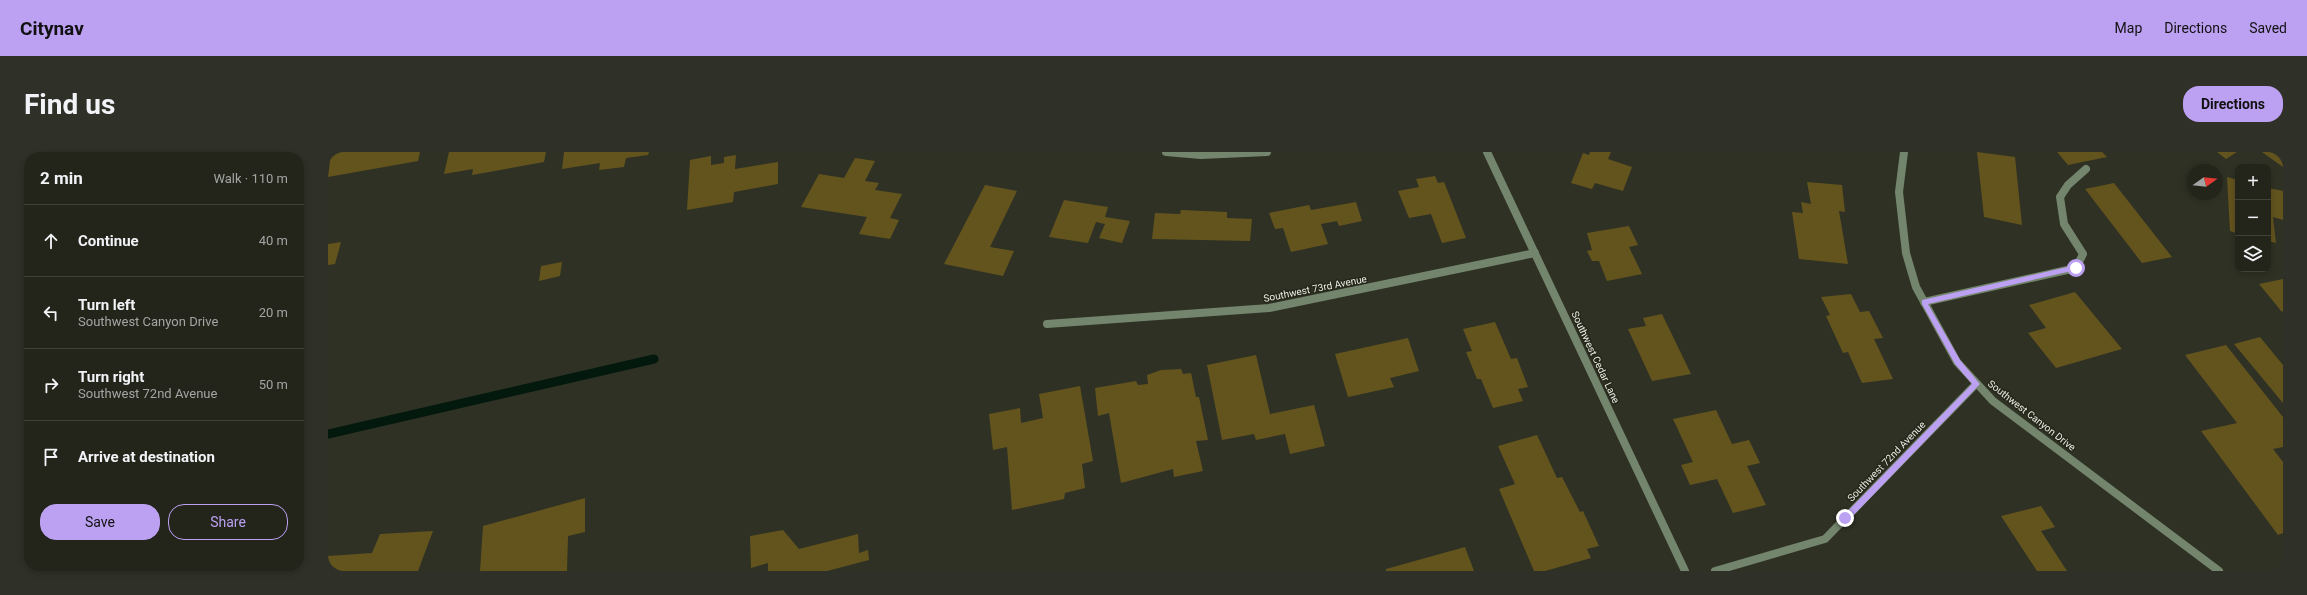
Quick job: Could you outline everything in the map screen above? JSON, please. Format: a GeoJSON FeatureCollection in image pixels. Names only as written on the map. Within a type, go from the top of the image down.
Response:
{"type":"FeatureCollection","features":[{"type":"Feature","properties":{"kind":"street"},"geometry":{"type":"LineString","coordinates":[[1166,152],[1209,154],[1267,152]]}},
{"type":"Feature","properties":{"kind":"street","name":"Southwest Cedar Lane"},"geometry":{"type":"LineString","coordinates":[[1487,152],[1685,571]]}},
{"type":"Feature","properties":{"kind":"street","name":"Southwest Canyon Drive"},"geometry":{"type":"LineString","coordinates":[[1904,152],[1899,192],[1906,253],[1916,288],[1957,362],[1976,384],[1994,401],[2219,571]]}},
{"type":"Feature","properties":{"kind":"street"},"geometry":{"type":"LineString","coordinates":[[1924,302],[2076,268],[2083,254],[2064,224],[2060,197],[2068,185],[2086,169]]}},
{"type":"Feature","properties":{"kind":"street","name":"Southwest 73rd Avenue"},"geometry":{"type":"LineString","coordinates":[[1048,324],[1269,308],[1535,254]]}},
{"type":"Feature","properties":{"kind":"street","name":"Southwest 72nd Avenue"},"geometry":{"type":"LineString","coordinates":[[1715,571],[1825,539],[1976,384]]}},
{"type":"Feature","properties":{"kind":"building"},"geometry":{"type":"Polygon","coordinates":[[[420,152],[418,161],[328,177],[331,153],[420,152]]]}},
{"type":"Feature","properties":{"kind":"building"},"geometry":{"type":"Polygon","coordinates":[[[449,152],[546,152],[544,162],[472,175],[473,169],[444,174],[449,152]]]}},
{"type":"Feature","properties":{"kind":"building"},"geometry":{"type":"Polygon","coordinates":[[[564,152],[649,152],[648,155],[626,158],[624,167],[599,170],[600,163],[562,169],[564,152]]]}},
{"type":"Feature","properties":{"kind":"building"},"geometry":{"type":"Polygon","coordinates":[[[1590,152],[1611,152],[1608,159],[1632,167],[1623,191],[1595,183],[1592,189],[1571,183],[1583,153],[1589,155],[1590,152]]]}},
{"type":"Feature","properties":{"kind":"building"},"geometry":{"type":"Polygon","coordinates":[[[1977,152],[2015,157],[2022,225],[1984,217],[1977,152]]]}},
{"type":"Feature","properties":{"kind":"building"},"geometry":{"type":"Polygon","coordinates":[[[2057,152],[2102,152],[2107,157],[2068,165],[2057,152]]]}},
{"type":"Feature","properties":{"kind":"building"},"geometry":{"type":"Polygon","coordinates":[[[2217,152],[2237,152],[2226,159],[2217,152]]]}},
{"type":"Feature","properties":{"kind":"building"},"geometry":{"type":"Polygon","coordinates":[[[2262,152],[2283,152],[2283,167],[2262,152]]]}},
{"type":"Feature","properties":{"kind":"building"},"geometry":{"type":"Polygon","coordinates":[[[736,155],[735,169],[778,162],[778,184],[734,192],[733,202],[687,210],[690,160],[711,156],[711,165],[724,163],[724,157],[736,155]]]}},
{"type":"Feature","properties":{"kind":"building"},"geometry":{"type":"Polygon","coordinates":[[[855,158],[875,161],[865,181],[879,183],[875,190],[902,194],[890,218],[899,220],[890,239],[859,234],[867,217],[801,207],[819,174],[844,178],[855,158]]]}},
{"type":"Feature","properties":{"kind":"building"},"geometry":{"type":"Polygon","coordinates":[[[1435,176],[1438,183],[1444,182],[1466,238],[1442,243],[1431,214],[1409,218],[1398,191],[1419,187],[1416,179],[1435,176]]]}},
{"type":"Feature","properties":{"kind":"building"},"geometry":{"type":"Polygon","coordinates":[[[2227,177],[2235,179],[2235,233],[2230,231],[2227,177]]]}},
{"type":"Feature","properties":{"kind":"building"},"geometry":{"type":"Polygon","coordinates":[[[1807,182],[1842,185],[1845,212],[1839,211],[1848,264],[1799,259],[1792,212],[1803,213],[1801,202],[1811,204],[1807,182]]]}},
{"type":"Feature","properties":{"kind":"building"},"geometry":{"type":"Polygon","coordinates":[[[2114,183],[2172,257],[2142,263],[2085,189],[2114,183]]]}},
{"type":"Feature","properties":{"kind":"building"},"geometry":{"type":"Polygon","coordinates":[[[985,185],[1017,191],[990,247],[1014,251],[1003,276],[944,264],[985,185]]]}},
{"type":"Feature","properties":{"kind":"building"},"geometry":{"type":"Polygon","coordinates":[[[2271,189],[2283,191],[2283,220],[2273,217],[2276,243],[2271,242],[2271,189]]]}},
{"type":"Feature","properties":{"kind":"building"},"geometry":{"type":"Polygon","coordinates":[[[1064,200],[1108,207],[1105,217],[1130,221],[1122,243],[1099,238],[1105,224],[1096,222],[1088,243],[1049,237],[1064,200]]]}},
{"type":"Feature","properties":{"kind":"building"},"geometry":{"type":"Polygon","coordinates":[[[1356,202],[1362,221],[1339,226],[1337,221],[1321,224],[1328,244],[1291,252],[1283,228],[1275,229],[1269,213],[1309,205],[1311,210],[1356,202]]]}},
{"type":"Feature","properties":{"kind":"building"},"geometry":{"type":"Polygon","coordinates":[[[1181,210],[1227,212],[1227,218],[1252,219],[1250,241],[1152,239],[1155,213],[1180,214],[1181,210]]]}},
{"type":"Feature","properties":{"kind":"building"},"geometry":{"type":"Polygon","coordinates":[[[1629,226],[1638,245],[1629,247],[1642,274],[1607,281],[1599,261],[1592,261],[1587,251],[1592,250],[1587,233],[1629,226]]]}},
{"type":"Feature","properties":{"kind":"building"},"geometry":{"type":"Polygon","coordinates":[[[341,242],[335,264],[328,265],[328,244],[341,242]]]}},
{"type":"Feature","properties":{"kind":"building"},"geometry":{"type":"Polygon","coordinates":[[[562,262],[560,276],[539,281],[541,266],[562,262]]]}},
{"type":"Feature","properties":{"kind":"building"},"geometry":{"type":"Polygon","coordinates":[[[2283,279],[2283,311],[2282,312],[2259,284],[2283,279]]]}},
{"type":"Feature","properties":{"kind":"building"},"geometry":{"type":"Polygon","coordinates":[[[2075,292],[2122,349],[2056,368],[2028,333],[2046,328],[2029,305],[2075,292]]]}},
{"type":"Feature","properties":{"kind":"building"},"geometry":{"type":"Polygon","coordinates":[[[1851,294],[1860,312],[1869,311],[1883,338],[1874,339],[1893,379],[1862,383],[1848,352],[1843,353],[1826,316],[1830,315],[1821,297],[1851,294]]]}},
{"type":"Feature","properties":{"kind":"building"},"geometry":{"type":"Polygon","coordinates":[[[1662,314],[1691,374],[1652,381],[1628,329],[1646,326],[1643,318],[1662,314]]]}},
{"type":"Feature","properties":{"kind":"building"},"geometry":{"type":"Polygon","coordinates":[[[1495,322],[1511,359],[1517,358],[1528,387],[1518,389],[1523,401],[1493,408],[1481,379],[1477,379],[1466,352],[1472,351],[1463,329],[1495,322]]]}},
{"type":"Feature","properties":{"kind":"building"},"geometry":{"type":"Polygon","coordinates":[[[2260,337],[2283,365],[2283,403],[2234,344],[2260,337]]]}},
{"type":"Feature","properties":{"kind":"building"},"geometry":{"type":"Polygon","coordinates":[[[1408,338],[1419,371],[1390,378],[1394,387],[1348,397],[1335,354],[1408,338]]]}},
{"type":"Feature","properties":{"kind":"building"},"geometry":{"type":"Polygon","coordinates":[[[2226,345],[2283,417],[2283,447],[2273,449],[2283,462],[2283,533],[2278,535],[2201,431],[2237,423],[2185,355],[2226,345]]]}},
{"type":"Feature","properties":{"kind":"building"},"geometry":{"type":"Polygon","coordinates":[[[1256,355],[1270,414],[1314,405],[1325,446],[1290,454],[1285,434],[1256,440],[1254,434],[1222,440],[1207,365],[1256,355]]]}},
{"type":"Feature","properties":{"kind":"building"},"geometry":{"type":"Polygon","coordinates":[[[1181,369],[1183,374],[1191,373],[1196,397],[1199,397],[1208,440],[1196,441],[1203,471],[1174,477],[1173,469],[1121,483],[1109,413],[1098,416],[1095,388],[1136,381],[1138,385],[1148,384],[1147,375],[1161,370],[1181,369]]]}},
{"type":"Feature","properties":{"kind":"building"},"geometry":{"type":"Polygon","coordinates":[[[1080,386],[1093,461],[1082,464],[1085,488],[1065,493],[1064,499],[1012,510],[1007,447],[993,450],[989,414],[1020,408],[1021,423],[1043,418],[1039,394],[1080,386]]]}},
{"type":"Feature","properties":{"kind":"building"},"geometry":{"type":"Polygon","coordinates":[[[1716,410],[1732,444],[1749,440],[1760,463],[1747,466],[1766,505],[1733,513],[1717,479],[1690,485],[1681,465],[1693,462],[1673,419],[1716,410]]]}},
{"type":"Feature","properties":{"kind":"building"},"geometry":{"type":"Polygon","coordinates":[[[1537,435],[1557,478],[1562,477],[1580,512],[1583,511],[1599,546],[1587,549],[1591,558],[1545,571],[1534,571],[1499,489],[1515,484],[1498,446],[1537,435]]]}},
{"type":"Feature","properties":{"kind":"building"},"geometry":{"type":"Polygon","coordinates":[[[585,498],[585,532],[568,536],[567,571],[480,571],[483,526],[585,498]]]}},
{"type":"Feature","properties":{"kind":"building"},"geometry":{"type":"Polygon","coordinates":[[[2041,506],[2055,527],[2041,531],[2067,571],[2037,571],[2001,516],[2041,506]]]}},
{"type":"Feature","properties":{"kind":"building"},"geometry":{"type":"Polygon","coordinates":[[[783,530],[799,549],[858,534],[859,553],[868,550],[869,560],[827,571],[768,571],[768,563],[751,568],[750,536],[783,530]]]}},
{"type":"Feature","properties":{"kind":"building"},"geometry":{"type":"Polygon","coordinates":[[[433,531],[418,571],[328,571],[328,556],[372,553],[380,534],[433,531]]]}},
{"type":"Feature","properties":{"kind":"building"},"geometry":{"type":"Polygon","coordinates":[[[1465,547],[1474,571],[1386,571],[1386,569],[1465,547]]]}},
{"type":"Feature","properties":{"kind":"waterway"},"geometry":{"type":"LineString","coordinates":[[328,434],[654,359]]}},
{"type":"Feature","properties":{"kind":"route"},"geometry":{"type":"LineString","coordinates":[[1845,518],[1976,384],[1957,362],[1924,302],[2076,268]]}}]}
